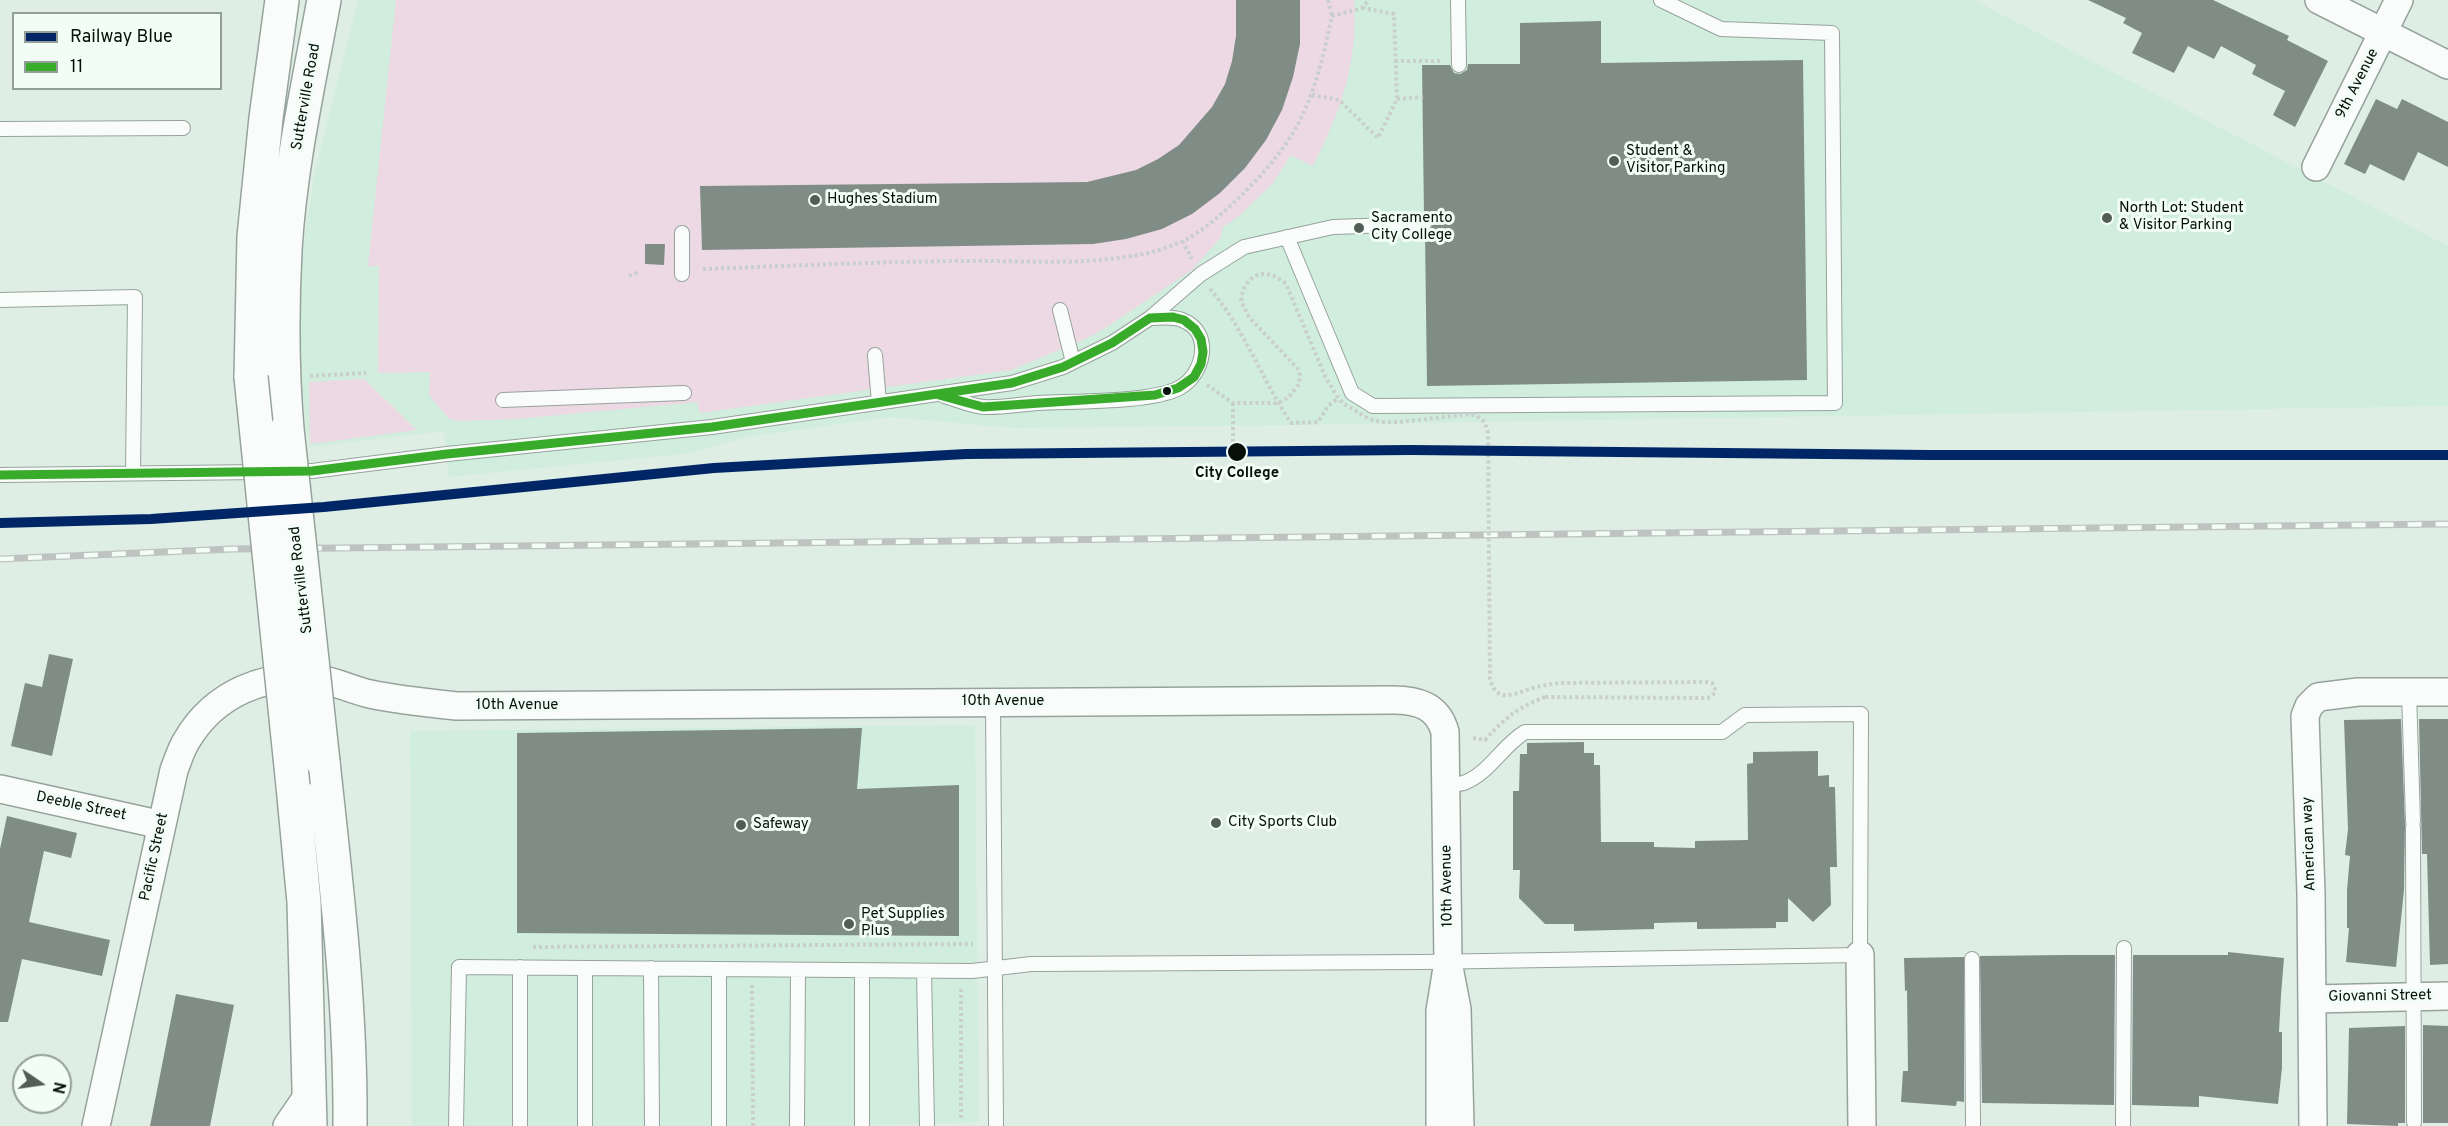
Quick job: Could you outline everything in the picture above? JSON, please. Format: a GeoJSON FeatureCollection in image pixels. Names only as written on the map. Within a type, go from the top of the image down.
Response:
{"type":"FeatureCollection","features":[{"type":"Feature","properties":{"kind":"main road","name":"Sutterville Road"},"geometry":{"type":"LineString","coordinates":[[282,0],[266,118],[254,237],[252,377],[304,902],[310,1126]]}},
{"type":"Feature","properties":{"kind":"main road","name":"Sutterville Road"},"geometry":{"type":"LineString","coordinates":[[324,0],[294,178],[285,249],[284,394],[343,948],[350,1077],[350,1126]]}},
{"type":"Feature","properties":{"kind":"street"},"geometry":{"type":"LineString","coordinates":[[2319,0],[2448,65]]}},
{"type":"Feature","properties":{"kind":"street","name":"9th Avenue"},"geometry":{"type":"LineString","coordinates":[[2316,167],[2399,0]]}},
{"type":"Feature","properties":{"kind":"street","name":"Pacific Street"},"geometry":{"type":"LineString","coordinates":[[96,1126],[174,770],[186,741],[202,719],[238,691],[259,682],[286,677],[318,679]]}},
{"type":"Feature","properties":{"kind":"street","name":"10th Avenue"},"geometry":{"type":"LineString","coordinates":[[318,679],[392,698],[457,706],[1407,700],[1429,706],[1443,724],[1446,785],[1448,962],[1440,1011],[1440,1126]]}},
{"type":"Feature","properties":{"kind":"street","name":"American way"},"geometry":{"type":"LineString","coordinates":[[2313,1126],[2313,999],[2305,716],[2309,706],[2318,697],[2358,692],[2448,692]]}},
{"type":"Feature","properties":{"kind":"street","name":"Deeble Street"},"geometry":{"type":"LineString","coordinates":[[0,789],[162,825]]}},
{"type":"Feature","properties":{"kind":"street"},"geometry":{"type":"LineString","coordinates":[[1860,955],[1862,1126]]}},
{"type":"Feature","properties":{"kind":"street","name":"10th Avenue"},"geometry":{"type":"LineString","coordinates":[[1448,962],[1457,1009],[1460,1126]]}},
{"type":"Feature","properties":{"kind":"street","name":"Giovanni Street"},"geometry":{"type":"LineString","coordinates":[[2313,999],[2448,996]]}},
{"type":"Feature","properties":{"kind":"street"},"geometry":{"type":"LineString","coordinates":[[287,1126],[310,1091]]}},
{"type":"Feature","properties":{"kind":"lane"},"geometry":{"type":"LineString","coordinates":[[1458,0],[1459,65]]}},
{"type":"Feature","properties":{"kind":"lane"},"geometry":{"type":"LineString","coordinates":[[1287,237],[1352,393],[1373,406],[1835,403],[1832,33],[1721,29],[1661,0]]}},
{"type":"Feature","properties":{"kind":"lane"},"geometry":{"type":"LineString","coordinates":[[0,129],[183,128]]}},
{"type":"Feature","properties":{"kind":"lane"},"geometry":{"type":"LineString","coordinates":[[0,475],[312,471],[447,454],[712,428],[1012,383],[1073,362],[1112,343],[1150,318],[1201,274],[1244,247],[1333,227],[1424,224]]}},
{"type":"Feature","properties":{"kind":"lane"},"geometry":{"type":"LineString","coordinates":[[682,233],[682,274]]}},
{"type":"Feature","properties":{"kind":"lane"},"geometry":{"type":"LineString","coordinates":[[0,300],[135,297],[134,473]]}},
{"type":"Feature","properties":{"kind":"lane"},"geometry":{"type":"LineString","coordinates":[[1060,310],[1073,362]]}},
{"type":"Feature","properties":{"kind":"lane"},"geometry":{"type":"LineString","coordinates":[[939,394],[983,407],[1130,398],[1155,395],[1178,388],[1194,377],[1201,364],[1203,352],[1201,339],[1195,329],[1184,320],[1173,317],[1150,318]]}},
{"type":"Feature","properties":{"kind":"lane"},"geometry":{"type":"LineString","coordinates":[[874,355],[879,403]]}},
{"type":"Feature","properties":{"kind":"lane"},"geometry":{"type":"LineString","coordinates":[[503,400],[684,393]]}},
{"type":"Feature","properties":{"kind":"lane"},"geometry":{"type":"LineString","coordinates":[[2409,692],[2413,824],[2414,1122]]}},
{"type":"Feature","properties":{"kind":"lane"},"geometry":{"type":"LineString","coordinates":[[993,702],[996,1126]]}},
{"type":"Feature","properties":{"kind":"lane"},"geometry":{"type":"LineString","coordinates":[[456,1126],[459,967],[972,971],[1040,964],[1448,962],[1860,955],[1861,714],[1745,715],[1722,732],[1525,732],[1508,744],[1482,771],[1466,783],[1446,785]]}},
{"type":"Feature","properties":{"kind":"lane"},"geometry":{"type":"LineString","coordinates":[[2123,1126],[2124,948]]}},
{"type":"Feature","properties":{"kind":"lane"},"geometry":{"type":"LineString","coordinates":[[1972,959],[1973,1126]]}},
{"type":"Feature","properties":{"kind":"lane"},"geometry":{"type":"LineString","coordinates":[[520,967],[520,1126]]}},
{"type":"Feature","properties":{"kind":"lane"},"geometry":{"type":"LineString","coordinates":[[585,968],[585,1126]]}},
{"type":"Feature","properties":{"kind":"lane"},"geometry":{"type":"LineString","coordinates":[[651,968],[652,1126]]}},
{"type":"Feature","properties":{"kind":"lane"},"geometry":{"type":"LineString","coordinates":[[719,969],[719,1126]]}},
{"type":"Feature","properties":{"kind":"lane"},"geometry":{"type":"LineString","coordinates":[[797,1126],[798,970]]}},
{"type":"Feature","properties":{"kind":"lane"},"geometry":{"type":"LineString","coordinates":[[862,970],[862,1126]]}},
{"type":"Feature","properties":{"kind":"lane"},"geometry":{"type":"LineString","coordinates":[[924,971],[927,1126]]}},
{"type":"Feature","properties":{"kind":"path"},"geometry":{"type":"LineString","coordinates":[[703,269],[891,262],[1086,262],[1140,255],[1182,241],[1208,224],[1274,161],[1298,126],[1312,95],[1323,58],[1332,16],[1328,0]]}},
{"type":"Feature","properties":{"kind":"path"},"geometry":{"type":"LineString","coordinates":[[1362,8],[1369,0]]}},
{"type":"Feature","properties":{"kind":"path"},"geometry":{"type":"LineString","coordinates":[[1312,95],[1339,100],[1378,138],[1397,99],[1394,14],[1362,8],[1332,16]]}},
{"type":"Feature","properties":{"kind":"path"},"geometry":{"type":"LineString","coordinates":[[1395,61],[1441,61]]}},
{"type":"Feature","properties":{"kind":"path"},"geometry":{"type":"LineString","coordinates":[[1397,99],[1423,97]]}},
{"type":"Feature","properties":{"kind":"path"},"geometry":{"type":"LineString","coordinates":[[1182,241],[1194,263]]}},
{"type":"Feature","properties":{"kind":"path"},"geometry":{"type":"LineString","coordinates":[[629,276],[639,272]]}},
{"type":"Feature","properties":{"kind":"path"},"geometry":{"type":"LineString","coordinates":[[1194,377],[1233,403],[1278,403],[1289,396],[1299,384],[1298,369],[1249,317],[1241,301],[1245,285],[1252,278],[1263,274],[1278,277],[1286,284],[1325,376],[1338,399],[1358,414],[1381,422],[1470,414],[1479,416],[1486,423],[1488,433],[1490,679],[1493,688],[1499,694],[1507,696],[1543,685],[1560,683],[1708,682],[1712,683],[1716,689],[1708,698],[1545,697]]}},
{"type":"Feature","properties":{"kind":"path"},"geometry":{"type":"LineString","coordinates":[[1210,289],[1227,308],[1291,423],[1318,422],[1328,406],[1338,399]]}},
{"type":"Feature","properties":{"kind":"path"},"geometry":{"type":"LineString","coordinates":[[300,376],[366,373]]}},
{"type":"Feature","properties":{"kind":"path"},"geometry":{"type":"LineString","coordinates":[[1233,403],[1233,477]]}},
{"type":"Feature","properties":{"kind":"path"},"geometry":{"type":"LineString","coordinates":[[524,947],[973,944]]}},
{"type":"Feature","properties":{"kind":"path"},"geometry":{"type":"LineString","coordinates":[[752,946],[753,1126]]}},
{"type":"Feature","properties":{"kind":"path"},"geometry":{"type":"LineString","coordinates":[[961,1118],[961,990],[972,985]]}},
{"type":"Feature","properties":{"kind":"shaded area","name":"Sacramento City College"},"geometry":{"type":"Polygon","coordinates":[[[358,0],[1974,0],[2448,246],[2448,406],[1014,428],[891,417],[746,437],[691,453],[449,477],[444,431],[309,447],[300,376],[300,269],[314,175],[358,0]]]}},
{"type":"Feature","properties":{"kind":"shaded area","name":"Hughes Stadium"},"geometry":{"type":"Polygon","coordinates":[[[396,0],[1354,0],[1355,23],[1350,66],[1345,86],[1332,126],[1313,166],[1291,155],[1273,183],[1238,217],[1223,227],[1220,238],[1192,270],[1102,330],[1079,342],[1011,370],[700,413],[697,402],[516,419],[456,421],[448,418],[429,395],[430,372],[378,373],[379,266],[368,266],[396,0]]]}},
{"type":"Feature","properties":{"kind":"shaded area"},"geometry":{"type":"Polygon","coordinates":[[[364,379],[417,430],[310,444],[309,382],[364,379]]]}},
{"type":"Feature","properties":{"kind":"shaded area"},"geometry":{"type":"Polygon","coordinates":[[[975,725],[979,1122],[847,1126],[412,1126],[410,731],[975,725]]]}},
{"type":"Feature","properties":{"kind":"building"},"geometry":{"type":"Polygon","coordinates":[[[1236,0],[1300,0],[1300,44],[1293,77],[1282,110],[1266,140],[1245,168],[1220,193],[1192,214],[1162,229],[1126,239],[1093,244],[702,250],[700,186],[1087,182],[1136,170],[1179,145],[1212,107],[1225,84],[1232,61],[1236,36],[1236,0]]]}},
{"type":"Feature","properties":{"kind":"building"},"geometry":{"type":"Polygon","coordinates":[[[2088,0],[2213,0],[2289,36],[2287,40],[2328,61],[2295,127],[2273,115],[2285,91],[2252,74],[2256,65],[2221,46],[2214,59],[2188,46],[2174,73],[2132,53],[2142,33],[2123,23],[2126,18],[2088,0]]]}},
{"type":"Feature","properties":{"kind":"building","name":"Student & Visitor Parking"},"geometry":{"type":"Polygon","coordinates":[[[1601,21],[1601,63],[1803,60],[1807,380],[1427,386],[1425,233],[1433,224],[1431,219],[1424,215],[1422,65],[1450,65],[1454,73],[1460,74],[1467,70],[1468,64],[1520,64],[1520,23],[1601,21]]]}},
{"type":"Feature","properties":{"kind":"building"},"geometry":{"type":"Polygon","coordinates":[[[2376,99],[2397,109],[2402,99],[2448,122],[2448,167],[2418,152],[2404,181],[2370,164],[2365,174],[2344,164],[2376,99]]]}},
{"type":"Feature","properties":{"kind":"building"},"geometry":{"type":"Polygon","coordinates":[[[645,244],[665,244],[664,265],[645,264],[645,244]]]}},
{"type":"Feature","properties":{"kind":"building"},"geometry":{"type":"Polygon","coordinates":[[[49,654],[73,659],[52,756],[11,746],[25,683],[42,687],[49,654]]]}},
{"type":"Feature","properties":{"kind":"building"},"geometry":{"type":"Polygon","coordinates":[[[2401,719],[2405,824],[2404,890],[2396,967],[2346,962],[2350,856],[2345,855],[2348,829],[2344,720],[2401,719]]]}},
{"type":"Feature","properties":{"kind":"building"},"geometry":{"type":"Polygon","coordinates":[[[2419,719],[2448,719],[2448,964],[2430,965],[2427,854],[2422,854],[2419,719]]]}},
{"type":"Feature","properties":{"kind":"building"},"geometry":{"type":"Polygon","coordinates":[[[862,728],[857,789],[959,785],[959,936],[517,933],[517,733],[862,728]]]}},
{"type":"Feature","properties":{"kind":"building"},"geometry":{"type":"Polygon","coordinates":[[[1584,742],[1584,753],[1594,753],[1594,765],[1600,765],[1601,842],[1654,842],[1654,847],[1695,848],[1695,841],[1748,840],[1747,764],[1753,763],[1753,752],[1818,751],[1818,776],[1829,775],[1829,787],[1835,787],[1837,867],[1830,867],[1831,905],[1813,922],[1788,898],[1788,922],[1776,922],[1776,928],[1697,929],[1697,922],[1654,923],[1654,929],[1574,931],[1574,924],[1545,924],[1519,898],[1520,870],[1513,870],[1513,791],[1519,791],[1520,754],[1527,754],[1527,743],[1584,742]]]}},
{"type":"Feature","properties":{"kind":"building"},"geometry":{"type":"Polygon","coordinates":[[[7,816],[77,833],[71,858],[44,851],[29,922],[110,940],[102,976],[22,959],[8,1022],[0,1022],[0,849],[7,816]]]}},
{"type":"Feature","properties":{"kind":"building"},"geometry":{"type":"Polygon","coordinates":[[[2228,952],[2284,958],[2279,1032],[2282,1032],[2282,1068],[2278,1104],[2199,1096],[2199,1107],[2132,1105],[2133,955],[2228,955],[2228,952]]]}},
{"type":"Feature","properties":{"kind":"building"},"geometry":{"type":"Polygon","coordinates":[[[2115,955],[2114,1105],[1982,1103],[1980,956],[2115,955]]]}},
{"type":"Feature","properties":{"kind":"building"},"geometry":{"type":"Polygon","coordinates":[[[1964,957],[1964,1102],[1957,1101],[1956,1106],[1901,1102],[1903,1071],[1908,1071],[1907,990],[1905,991],[1904,958],[1964,957]]]}},
{"type":"Feature","properties":{"kind":"building"},"geometry":{"type":"Polygon","coordinates":[[[176,994],[234,1005],[210,1126],[150,1126],[176,994]]]}},
{"type":"Feature","properties":{"kind":"building"},"geometry":{"type":"Polygon","coordinates":[[[2423,1025],[2448,1026],[2448,1123],[2423,1123],[2423,1025]]]}},
{"type":"Feature","properties":{"kind":"building"},"geometry":{"type":"Polygon","coordinates":[[[2405,1026],[2405,1123],[2398,1123],[2398,1126],[2347,1124],[2349,1028],[2405,1026]]]}},
{"type":"Feature","properties":{"kind":"railway"},"geometry":{"type":"LineString","coordinates":[[0,559],[232,549],[2448,524]]}},
{"type":"Feature","properties":{"kind":"rail line","name":"Blue"},"geometry":{"type":"LineString","coordinates":[[0,523],[151,519],[324,507],[714,468],[966,454],[1410,450],[1930,455],[2448,455]]}},
{"type":"Feature","properties":{"kind":"transit line","name":"11"},"geometry":{"type":"LineString","coordinates":[[0,475],[312,471],[447,454],[712,427],[1012,383],[1063,367],[1112,343],[1150,318],[1173,317],[1184,320],[1195,329],[1201,339],[1203,352],[1201,364],[1194,377],[1178,388],[1155,395],[983,407],[939,395]]}},
{"type":"Feature","properties":{"kind":"place","name":"Student & Visitor Parking"},"geometry":{"type":"Point","coordinates":[1614,161]}},
{"type":"Feature","properties":{"kind":"place","name":"Hughes Stadium"},"geometry":{"type":"Point","coordinates":[815,200]}},
{"type":"Feature","properties":{"kind":"place","name":"North Lot: Student & Visitor Parking"},"geometry":{"type":"Point","coordinates":[2107,218]}},
{"type":"Feature","properties":{"kind":"place","name":"Sacramento City College"},"geometry":{"type":"Point","coordinates":[1359,228]}},
{"type":"Feature","properties":{"kind":"place","name":"City College"},"geometry":{"type":"Point","coordinates":[1237,452]}},
{"type":"Feature","properties":{"kind":"place","name":"City Sports Club"},"geometry":{"type":"Point","coordinates":[1216,823]}},
{"type":"Feature","properties":{"kind":"place","name":"Safeway"},"geometry":{"type":"Point","coordinates":[741,825]}},
{"type":"Feature","properties":{"kind":"place","name":"Pet Supplies Plus"},"geometry":{"type":"Point","coordinates":[849,924]}}]}
